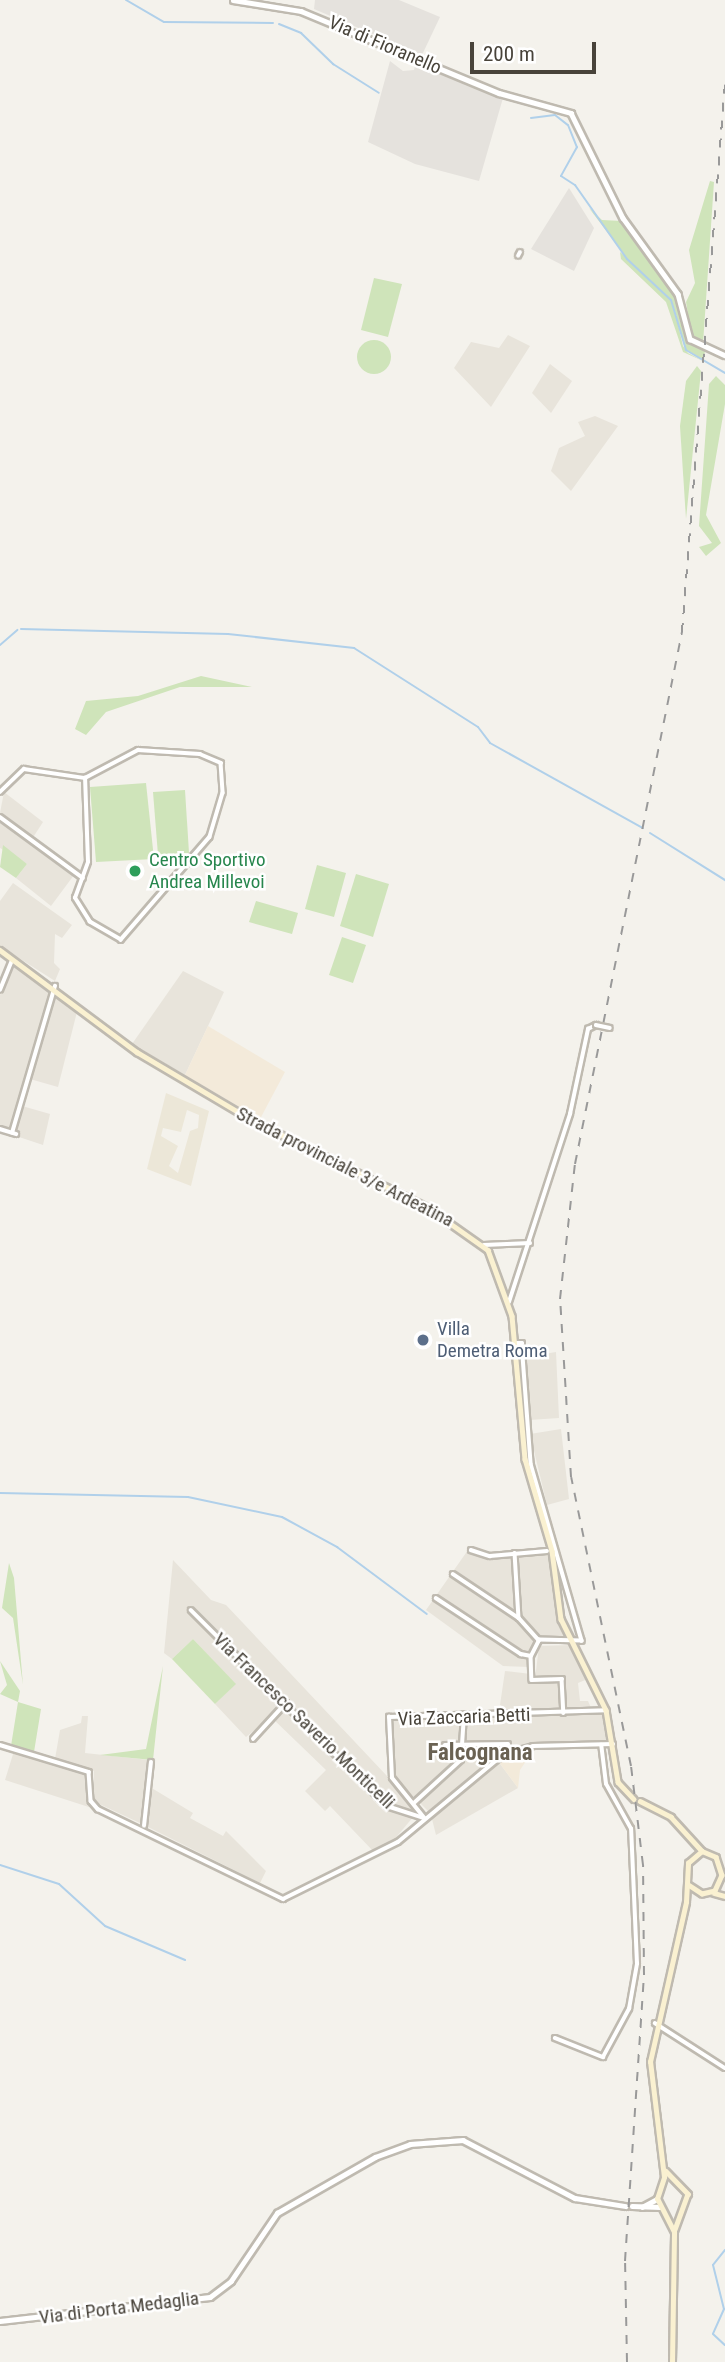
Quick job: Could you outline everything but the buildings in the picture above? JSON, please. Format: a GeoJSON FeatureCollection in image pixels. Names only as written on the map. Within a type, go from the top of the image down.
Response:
{"type":"FeatureCollection","features":[{"type":"Feature","properties":{"kind":"main road","name":"Strada provinciale 3/e Ardeatina"},"geometry":{"type":"LineString","coordinates":[[0,950],[55,986],[137,1052],[252,1120],[427,1207],[484,1245]]}},
{"type":"Feature","properties":{"kind":"main road"},"geometry":{"type":"LineString","coordinates":[[484,1245],[509,1302],[517,1343],[527,1471],[571,1643],[606,1710],[618,1782],[637,1800],[664,1812],[702,1851],[719,1860],[720,1884],[725,1894]]}},
{"type":"Feature","properties":{"kind":"main road"},"geometry":{"type":"LineString","coordinates":[[674,2232],[667,2212],[660,2207],[657,2199],[663,2185],[664,2167],[650,2094],[654,2023],[686,1902],[694,1854],[693,1840]]}},
{"type":"Feature","properties":{"kind":"main road"},"geometry":{"type":"LineString","coordinates":[[694,1854],[702,1851]]}},
{"type":"Feature","properties":{"kind":"main road"},"geometry":{"type":"LineString","coordinates":[[713,1892],[720,1884]]}},
{"type":"Feature","properties":{"kind":"main road"},"geometry":{"type":"LineString","coordinates":[[688,1885],[696,1892],[725,1894]]}},
{"type":"Feature","properties":{"kind":"main road"},"geometry":{"type":"LineString","coordinates":[[686,1902],[696,1892]]}},
{"type":"Feature","properties":{"kind":"main road"},"geometry":{"type":"LineString","coordinates":[[664,2167],[688,2194],[674,2232],[672,2362]]}},
{"type":"Feature","properties":{"kind":"main road"},"geometry":{"type":"LineString","coordinates":[[663,2185],[678,2183]]}},
{"type":"Feature","properties":{"kind":"main road"},"geometry":{"type":"LineString","coordinates":[[667,2212],[680,2212]]}},
{"type":"Feature","properties":{"kind":"street","name":"Via di Fioranello"},"geometry":{"type":"LineString","coordinates":[[233,0],[301,10],[499,93],[571,113],[623,218],[678,294],[690,339],[725,355]]}},
{"type":"Feature","properties":{"kind":"street"},"geometry":{"type":"LineString","coordinates":[[0,792],[15,774],[30,768],[85,778],[144,750],[207,756],[221,764],[224,775],[211,837],[124,939],[104,933],[81,912],[75,896],[83,879],[85,778]]}},
{"type":"Feature","properties":{"kind":"street"},"geometry":{"type":"LineString","coordinates":[[0,817],[83,879]]}},
{"type":"Feature","properties":{"kind":"street"},"geometry":{"type":"LineString","coordinates":[[0,990],[13,958]]}},
{"type":"Feature","properties":{"kind":"street"},"geometry":{"type":"LineString","coordinates":[[0,1129],[14,1134],[55,986]]}},
{"type":"Feature","properties":{"kind":"street"},"geometry":{"type":"LineString","coordinates":[[509,1302],[530,1243],[588,1029],[596,1025],[610,1028]]}},
{"type":"Feature","properties":{"kind":"street"},"geometry":{"type":"LineString","coordinates":[[484,1245],[530,1243]]}},
{"type":"Feature","properties":{"kind":"street"},"geometry":{"type":"LineString","coordinates":[[453,1573],[519,1618],[539,1640],[571,1643],[582,1641],[531,1464],[522,1343],[517,1343]]}},
{"type":"Feature","properties":{"kind":"street"},"geometry":{"type":"LineString","coordinates":[[471,1550],[515,1553],[547,1551]]}},
{"type":"Feature","properties":{"kind":"street"},"geometry":{"type":"LineString","coordinates":[[515,1553],[519,1618]]}},
{"type":"Feature","properties":{"kind":"street"},"geometry":{"type":"LineString","coordinates":[[436,1598],[505,1646],[531,1656]]}},
{"type":"Feature","properties":{"kind":"street","name":"Via Francesco Saverio Monticelli"},"geometry":{"type":"LineString","coordinates":[[191,1610],[387,1806],[424,1818]]}},
{"type":"Feature","properties":{"kind":"street"},"geometry":{"type":"LineString","coordinates":[[539,1640],[531,1656],[532,1680],[562,1679],[564,1713]]}},
{"type":"Feature","properties":{"kind":"street"},"geometry":{"type":"LineString","coordinates":[[253,1739],[286,1703]]}},
{"type":"Feature","properties":{"kind":"street","name":"Via Zaccaria Betti"},"geometry":{"type":"LineString","coordinates":[[424,1818],[415,1802],[392,1778],[389,1717],[606,1710]]}},
{"type":"Feature","properties":{"kind":"street"},"geometry":{"type":"LineString","coordinates":[[415,1802],[457,1765],[464,1745],[464,1715]]}},
{"type":"Feature","properties":{"kind":"street"},"geometry":{"type":"LineString","coordinates":[[445,1745],[508,1744]]}},
{"type":"Feature","properties":{"kind":"street"},"geometry":{"type":"LineString","coordinates":[[0,1745],[89,1772],[95,1807],[144,1827],[283,1899],[398,1842],[424,1818],[512,1751],[613,1744]]}},
{"type":"Feature","properties":{"kind":"street"},"geometry":{"type":"LineString","coordinates":[[555,2038],[603,2057],[629,2009],[638,1964],[631,1829],[607,1784],[601,1745]]}},
{"type":"Feature","properties":{"kind":"street"},"geometry":{"type":"LineString","coordinates":[[144,1827],[151,1762]]}},
{"type":"Feature","properties":{"kind":"street"},"geometry":{"type":"LineString","coordinates":[[654,2023],[725,2068]]}},
{"type":"Feature","properties":{"kind":"street","name":"Via di Porta Medaglia"},"geometry":{"type":"LineString","coordinates":[[0,2321],[215,2295],[277,2213],[375,2157],[421,2142],[463,2140],[575,2198],[629,2206],[660,2207]]}},
{"type":"Feature","properties":{"kind":"street"},"geometry":{"type":"LineString","coordinates":[[642,2207],[657,2199]]}},
{"type":"Feature","properties":{"kind":"shaded area"},"geometry":{"type":"Polygon","coordinates":[[[315,0],[399,0],[440,17],[422,55],[314,9],[315,0]]]}},
{"type":"Feature","properties":{"kind":"shaded area"},"geometry":{"type":"Polygon","coordinates":[[[390,61],[403,71],[414,70],[416,62],[503,98],[479,181],[415,164],[368,142],[390,61]]]}},
{"type":"Feature","properties":{"kind":"shaded area"},"geometry":{"type":"Polygon","coordinates":[[[569,188],[594,228],[574,271],[531,249],[569,188]]]}},
{"type":"Feature","properties":{"kind":"shaded area"},"geometry":{"type":"Polygon","coordinates":[[[508,335],[530,346],[491,407],[454,368],[471,342],[499,348],[508,335]]]}},
{"type":"Feature","properties":{"kind":"shaded area"},"geometry":{"type":"Polygon","coordinates":[[[550,364],[572,381],[551,413],[532,393],[550,364]]]}},
{"type":"Feature","properties":{"kind":"shaded area"},"geometry":{"type":"Polygon","coordinates":[[[595,416],[618,426],[571,491],[551,471],[559,448],[585,436],[578,422],[595,416]]]}},
{"type":"Feature","properties":{"kind":"shaded area"},"geometry":{"type":"Polygon","coordinates":[[[4,792],[43,822],[32,839],[0,813],[4,792]]]}},
{"type":"Feature","properties":{"kind":"shaded area"},"geometry":{"type":"Polygon","coordinates":[[[0,819],[74,875],[51,906],[16,878],[27,864],[0,848],[0,819]]]}},
{"type":"Feature","properties":{"kind":"shaded area"},"geometry":{"type":"Polygon","coordinates":[[[13,883],[72,925],[62,938],[55,934],[54,963],[60,969],[55,981],[0,946],[0,901],[13,883]]]}},
{"type":"Feature","properties":{"kind":"shaded area"},"geometry":{"type":"Polygon","coordinates":[[[13,963],[52,988],[11,1130],[0,1127],[0,995],[13,963]]]}},
{"type":"Feature","properties":{"kind":"shaded area"},"geometry":{"type":"Polygon","coordinates":[[[183,971],[224,992],[185,1075],[132,1044],[183,971]]]}},
{"type":"Feature","properties":{"kind":"shaded area"},"geometry":{"type":"Polygon","coordinates":[[[56,992],[78,1008],[58,1087],[30,1079],[56,992]]]}},
{"type":"Feature","properties":{"kind":"shaded area"},"geometry":{"type":"Polygon","coordinates":[[[208,1026],[285,1072],[260,1119],[185,1075],[208,1026]]]}},
{"type":"Feature","properties":{"kind":"shaded area"},"geometry":{"type":"Polygon","coordinates":[[[166,1093],[209,1111],[191,1186],[147,1169],[166,1093]],[[187,1110],[181,1132],[163,1128],[161,1136],[178,1146],[169,1166],[178,1173],[190,1131],[198,1128],[199,1115],[187,1110]]]}},
{"type":"Feature","properties":{"kind":"shaded area"},"geometry":{"type":"Polygon","coordinates":[[[22,1106],[50,1114],[43,1145],[16,1136],[22,1106]]]}},
{"type":"Feature","properties":{"kind":"shaded area"},"geometry":{"type":"Polygon","coordinates":[[[556,1352],[559,1418],[529,1420],[526,1357],[556,1352]]]}},
{"type":"Feature","properties":{"kind":"shaded area"},"geometry":{"type":"Polygon","coordinates":[[[561,1429],[569,1499],[547,1505],[530,1434],[561,1429]]]}},
{"type":"Feature","properties":{"kind":"shaded area"},"geometry":{"type":"Polygon","coordinates":[[[468,1550],[489,1557],[550,1553],[566,1639],[540,1637],[530,1667],[503,1666],[426,1610],[468,1550]]]}},
{"type":"Feature","properties":{"kind":"shaded area"},"geometry":{"type":"Polygon","coordinates":[[[173,1560],[211,1600],[226,1605],[419,1810],[393,1841],[374,1852],[330,1806],[325,1811],[305,1791],[326,1770],[271,1717],[246,1737],[215,1704],[235,1684],[193,1639],[172,1659],[164,1653],[173,1560]]]}},
{"type":"Feature","properties":{"kind":"shaded area"},"geometry":{"type":"Polygon","coordinates":[[[571,1645],[590,1678],[578,1683],[580,1701],[588,1701],[592,1710],[565,1711],[564,1678],[535,1679],[539,1646],[571,1645]]]}},
{"type":"Feature","properties":{"kind":"shaded area"},"geometry":{"type":"Polygon","coordinates":[[[505,1671],[531,1674],[532,1682],[561,1681],[562,1712],[509,1712],[500,1705],[505,1671]]]}},
{"type":"Feature","properties":{"kind":"shaded area"},"geometry":{"type":"Polygon","coordinates":[[[603,1713],[608,1741],[506,1750],[430,1813],[395,1778],[393,1720],[603,1713]]]}},
{"type":"Feature","properties":{"kind":"shaded area"},"geometry":{"type":"Polygon","coordinates":[[[82,1716],[88,1716],[85,1753],[149,1760],[142,1824],[93,1801],[94,1771],[55,1759],[60,1730],[81,1723],[82,1716]]]}},
{"type":"Feature","properties":{"kind":"shaded area"},"geometry":{"type":"Polygon","coordinates":[[[534,1749],[520,1770],[518,1788],[498,1761],[534,1749]]]}},
{"type":"Feature","properties":{"kind":"shaded area"},"geometry":{"type":"Polygon","coordinates":[[[14,1751],[87,1775],[88,1802],[95,1809],[5,1780],[14,1751]]]}},
{"type":"Feature","properties":{"kind":"shaded area"},"geometry":{"type":"Polygon","coordinates":[[[498,1761],[518,1788],[436,1835],[432,1819],[498,1761]]]}},
{"type":"Feature","properties":{"kind":"shaded area"},"geometry":{"type":"Polygon","coordinates":[[[150,1787],[193,1813],[190,1818],[223,1836],[226,1831],[266,1871],[260,1883],[146,1826],[150,1787]]]}},
{"type":"Feature","properties":{"kind":"green space"},"geometry":{"type":"Polygon","coordinates":[[[710,181],[714,182],[703,344],[691,333],[686,302],[695,283],[689,250],[710,181]]]}},
{"type":"Feature","properties":{"kind":"green space"},"geometry":{"type":"Polygon","coordinates":[[[589,208],[602,220],[622,221],[649,257],[678,301],[689,339],[705,350],[704,360],[685,349],[703,361],[683,352],[666,302],[621,259],[620,252],[626,257],[589,208]]]}},
{"type":"Feature","properties":{"kind":"green space"},"geometry":{"type":"Polygon","coordinates":[[[374,278],[402,284],[388,337],[361,330],[374,278]]]}},
{"type":"Feature","properties":{"kind":"green space"},"geometry":{"type":"Polygon","coordinates":[[[374,340],[386,345],[391,357],[386,369],[374,374],[362,369],[357,357],[362,345],[374,340]]]}},
{"type":"Feature","properties":{"kind":"green space"},"geometry":{"type":"Polygon","coordinates":[[[697,366],[701,371],[686,519],[680,426],[686,381],[697,366]]]}},
{"type":"Feature","properties":{"kind":"green space"},"geometry":{"type":"Polygon","coordinates":[[[716,376],[725,385],[725,404],[706,515],[721,543],[706,556],[699,547],[712,543],[699,526],[709,384],[716,376]]]}},
{"type":"Feature","properties":{"kind":"green space"},"geometry":{"type":"Polygon","coordinates":[[[201,676],[252,687],[180,687],[106,712],[86,735],[75,729],[86,701],[138,696],[201,676]]]}},
{"type":"Feature","properties":{"kind":"green space"},"geometry":{"type":"Polygon","coordinates":[[[146,783],[154,859],[96,862],[90,787],[146,783]]]}},
{"type":"Feature","properties":{"kind":"green space"},"geometry":{"type":"Polygon","coordinates":[[[185,790],[189,853],[158,855],[153,792],[185,790]]]}},
{"type":"Feature","properties":{"kind":"green space"},"geometry":{"type":"Polygon","coordinates":[[[3,845],[27,864],[16,878],[0,867],[3,845]]]}},
{"type":"Feature","properties":{"kind":"green space"},"geometry":{"type":"Polygon","coordinates":[[[317,865],[346,873],[334,917],[305,909],[317,865]]]}},
{"type":"Feature","properties":{"kind":"green space"},"geometry":{"type":"Polygon","coordinates":[[[356,874],[389,884],[373,937],[340,926],[356,874]]]}},
{"type":"Feature","properties":{"kind":"green space"},"geometry":{"type":"Polygon","coordinates":[[[256,901],[298,913],[292,934],[249,922],[256,901]]]}},
{"type":"Feature","properties":{"kind":"green space"},"geometry":{"type":"Polygon","coordinates":[[[342,937],[366,945],[353,983],[329,975],[342,937]]]}},
{"type":"Feature","properties":{"kind":"green space"},"geometry":{"type":"Polygon","coordinates":[[[9,1563],[14,1578],[23,1685],[13,1618],[2,1608],[9,1563]]]}},
{"type":"Feature","properties":{"kind":"green space"},"geometry":{"type":"Polygon","coordinates":[[[193,1639],[236,1684],[215,1704],[172,1659],[193,1639]]]}},
{"type":"Feature","properties":{"kind":"green space"},"geometry":{"type":"Polygon","coordinates":[[[0,1661],[20,1691],[18,1702],[0,1694],[7,1685],[0,1661]]]}},
{"type":"Feature","properties":{"kind":"green space"},"geometry":{"type":"Polygon","coordinates":[[[163,1666],[153,1760],[100,1755],[146,1749],[163,1666]]]}},
{"type":"Feature","properties":{"kind":"green space"},"geometry":{"type":"Polygon","coordinates":[[[18,1702],[41,1709],[34,1752],[11,1746],[18,1702]]]}},
{"type":"Feature","properties":{"kind":"waterway"},"geometry":{"type":"LineString","coordinates":[[126,0],[164,22],[273,23]]}},
{"type":"Feature","properties":{"kind":"waterway"},"geometry":{"type":"LineString","coordinates":[[279,24],[301,33],[333,64],[379,93]]}},
{"type":"Feature","properties":{"kind":"waterway"},"geometry":{"type":"LineString","coordinates":[[531,118],[555,115],[568,125],[577,147],[561,176],[575,185],[627,259],[671,300],[686,350],[725,373]]}},
{"type":"Feature","properties":{"kind":"waterway"},"geometry":{"type":"LineString","coordinates":[[21,629],[228,634],[354,648],[478,727],[490,743],[643,828]]}},
{"type":"Feature","properties":{"kind":"waterway"},"geometry":{"type":"LineString","coordinates":[[0,645],[17,630]]}},
{"type":"Feature","properties":{"kind":"waterway"},"geometry":{"type":"LineString","coordinates":[[650,833],[725,880]]}},
{"type":"Feature","properties":{"kind":"waterway"},"geometry":{"type":"LineString","coordinates":[[0,1493],[188,1497],[282,1517],[337,1547],[427,1614]]}},
{"type":"Feature","properties":{"kind":"waterway"},"geometry":{"type":"LineString","coordinates":[[0,1865],[59,1884],[105,1926],[185,1960]]}},
{"type":"Feature","properties":{"kind":"waterway"},"geometry":{"type":"LineString","coordinates":[[725,2250],[713,2265],[724,2309],[713,2334],[725,2345]]}},
{"type":"Feature","properties":{"kind":"railway"},"geometry":{"type":"LineString","coordinates":[[627,2362],[625,2261],[644,1975],[643,1865],[631,1766],[571,1477],[560,1299],[575,1164],[682,632],[725,83]]}},
{"type":"Feature","properties":{"kind":"place","name":"Centro Sportivo Andrea Millevoi"},"geometry":{"type":"Point","coordinates":[135,871]}},
{"type":"Feature","properties":{"kind":"place","name":"Villa Demetra Roma"},"geometry":{"type":"Point","coordinates":[423,1340]}},
{"type":"Feature","properties":{"kind":"district","name":"Falcognana"},"geometry":{"type":"Point","coordinates":[480,1753]}}]}
